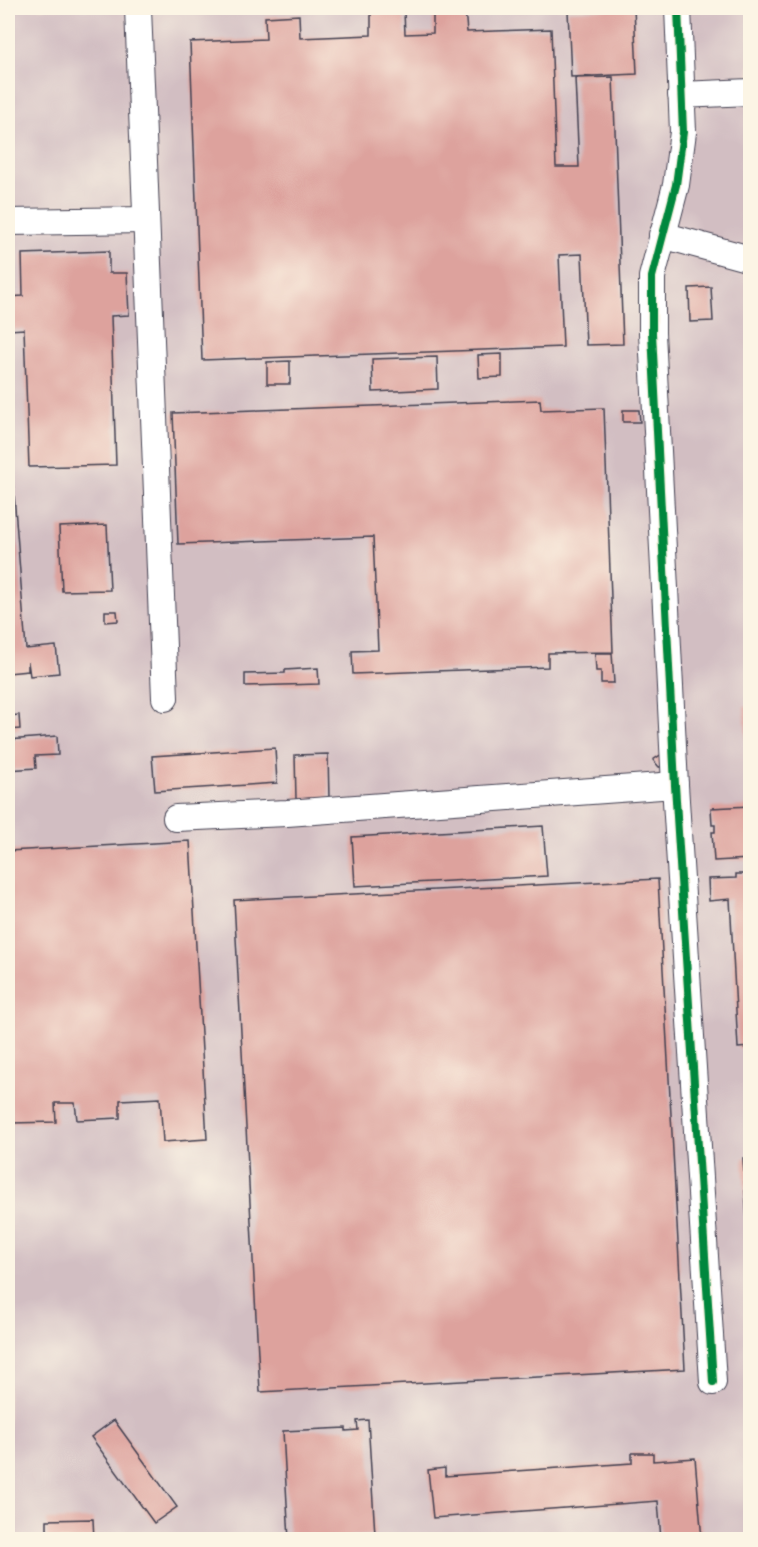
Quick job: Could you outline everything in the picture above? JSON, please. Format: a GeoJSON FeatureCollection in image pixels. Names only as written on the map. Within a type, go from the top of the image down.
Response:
{"type":"FeatureCollection","features":[{"type":"Feature","properties":{"kind":"street"},"geometry":{"type":"LineString","coordinates":[[138,8],[165,698]]}},
{"type":"Feature","properties":{"kind":"street"},"geometry":{"type":"LineString","coordinates":[[678,8],[683,132],[676,185],[652,277],[652,333],[675,785],[713,1382]]}},
{"type":"Feature","properties":{"kind":"street"},"geometry":{"type":"LineString","coordinates":[[681,95],[750,92]]}},
{"type":"Feature","properties":{"kind":"street"},"geometry":{"type":"LineString","coordinates":[[8,222],[146,220]]}},
{"type":"Feature","properties":{"kind":"street"},"geometry":{"type":"LineString","coordinates":[[662,235],[750,259]]}},
{"type":"Feature","properties":{"kind":"street"},"geometry":{"type":"LineString","coordinates":[[176,818],[299,812],[675,785]]}},
{"type":"Feature","properties":{"kind":"shaded area"},"geometry":{"type":"Polygon","coordinates":[[[8,8],[750,8],[750,1539],[8,1539],[8,8]]]}},
{"type":"Feature","properties":{"kind":"building"},"geometry":{"type":"Polygon","coordinates":[[[634,8],[637,74],[571,77],[568,11],[634,8]]]}},
{"type":"Feature","properties":{"kind":"building"},"geometry":{"type":"Polygon","coordinates":[[[465,9],[467,32],[551,29],[556,167],[579,167],[575,78],[613,77],[623,344],[586,345],[582,254],[559,255],[563,347],[202,360],[190,42],[266,39],[265,17],[299,15],[300,38],[371,35],[371,13],[404,12],[405,34],[433,33],[433,10],[465,9]]]}},
{"type":"Feature","properties":{"kind":"building"},"geometry":{"type":"Polygon","coordinates":[[[109,251],[109,273],[127,273],[129,315],[111,316],[116,465],[29,467],[24,329],[9,330],[8,297],[23,296],[22,254],[109,251]]]}},
{"type":"Feature","properties":{"kind":"building"},"geometry":{"type":"Polygon","coordinates":[[[711,287],[713,321],[690,322],[689,288],[711,287]]]}},
{"type":"Feature","properties":{"kind":"building"},"geometry":{"type":"Polygon","coordinates":[[[502,354],[502,377],[479,378],[478,355],[502,354]]]}},
{"type":"Feature","properties":{"kind":"building"},"geometry":{"type":"Polygon","coordinates":[[[437,357],[438,389],[373,392],[372,359],[437,357]]]}},
{"type":"Feature","properties":{"kind":"building"},"geometry":{"type":"Polygon","coordinates":[[[290,361],[290,384],[267,384],[267,362],[290,361]]]}},
{"type":"Feature","properties":{"kind":"building"},"geometry":{"type":"Polygon","coordinates":[[[540,400],[541,410],[604,408],[613,652],[548,653],[548,667],[353,674],[352,651],[378,650],[373,537],[178,544],[173,413],[540,400]]]}},
{"type":"Feature","properties":{"kind":"building"},"geometry":{"type":"Polygon","coordinates":[[[623,410],[639,410],[640,422],[623,422],[623,410]]]}},
{"type":"Feature","properties":{"kind":"building"},"geometry":{"type":"Polygon","coordinates":[[[8,430],[26,649],[56,646],[59,673],[30,676],[28,662],[28,671],[8,673],[8,430]]]}},
{"type":"Feature","properties":{"kind":"building"},"geometry":{"type":"Polygon","coordinates":[[[107,525],[110,590],[62,591],[59,527],[107,525]]]}},
{"type":"Feature","properties":{"kind":"building"},"geometry":{"type":"Polygon","coordinates":[[[105,611],[117,611],[118,621],[105,622],[105,611]]]}},
{"type":"Feature","properties":{"kind":"building"},"geometry":{"type":"Polygon","coordinates":[[[595,653],[612,653],[614,683],[601,683],[601,671],[596,671],[595,653]]]}},
{"type":"Feature","properties":{"kind":"building"},"geometry":{"type":"Polygon","coordinates":[[[318,668],[319,684],[245,686],[245,674],[285,673],[285,670],[318,668]]]}},
{"type":"Feature","properties":{"kind":"building"},"geometry":{"type":"Polygon","coordinates":[[[744,707],[750,707],[750,749],[747,750],[744,707]]]}},
{"type":"Feature","properties":{"kind":"building"},"geometry":{"type":"Polygon","coordinates":[[[19,715],[20,729],[8,730],[8,716],[19,715]]]}},
{"type":"Feature","properties":{"kind":"building"},"geometry":{"type":"Polygon","coordinates":[[[57,736],[58,755],[35,756],[36,768],[8,770],[8,740],[57,736]]]}},
{"type":"Feature","properties":{"kind":"building"},"geometry":{"type":"Polygon","coordinates":[[[275,748],[277,783],[155,791],[152,756],[275,748]]]}},
{"type":"Feature","properties":{"kind":"building"},"geometry":{"type":"Polygon","coordinates":[[[328,754],[329,798],[296,799],[295,755],[328,754]]]}},
{"type":"Feature","properties":{"kind":"building"},"geometry":{"type":"Polygon","coordinates":[[[662,754],[672,767],[659,767],[653,760],[662,754]]]}},
{"type":"Feature","properties":{"kind":"building"},"geometry":{"type":"Polygon","coordinates":[[[750,806],[750,859],[714,861],[712,832],[715,832],[715,825],[712,825],[711,808],[750,806]]]}},
{"type":"Feature","properties":{"kind":"building"},"geometry":{"type":"Polygon","coordinates":[[[543,826],[547,876],[355,886],[352,837],[543,826]]]}},
{"type":"Feature","properties":{"kind":"building"},"geometry":{"type":"Polygon","coordinates":[[[190,841],[207,1139],[163,1142],[160,1098],[120,1100],[120,1118],[77,1120],[75,1103],[55,1103],[56,1122],[11,1123],[11,1105],[8,1105],[8,851],[190,841]]]}},
{"type":"Feature","properties":{"kind":"building"},"geometry":{"type":"Polygon","coordinates":[[[736,874],[750,874],[750,1047],[738,1048],[730,899],[709,901],[708,879],[736,878],[736,874]]]}},
{"type":"Feature","properties":{"kind":"building"},"geometry":{"type":"Polygon","coordinates":[[[658,879],[685,1369],[260,1392],[234,900],[658,879]]]}},
{"type":"Feature","properties":{"kind":"building"},"geometry":{"type":"Polygon","coordinates":[[[743,1158],[750,1158],[750,1253],[749,1253],[743,1158]]]}},
{"type":"Feature","properties":{"kind":"building"},"geometry":{"type":"Polygon","coordinates":[[[114,1420],[177,1507],[154,1523],[91,1437],[114,1420]]]}},
{"type":"Feature","properties":{"kind":"building"},"geometry":{"type":"Polygon","coordinates":[[[368,1420],[375,1535],[351,1536],[351,1539],[346,1540],[289,1540],[283,1431],[346,1428],[346,1431],[358,1430],[357,1421],[368,1420]]]}},
{"type":"Feature","properties":{"kind":"building"},"geometry":{"type":"Polygon","coordinates":[[[632,1453],[653,1453],[653,1461],[695,1458],[702,1540],[661,1540],[658,1501],[433,1518],[428,1470],[445,1468],[445,1476],[632,1463],[632,1453]]]}},
{"type":"Feature","properties":{"kind":"building"},"geometry":{"type":"Polygon","coordinates":[[[93,1519],[94,1540],[47,1540],[47,1520],[93,1519]]]}},
{"type":"Feature","properties":{"kind":"cycle path"},"geometry":{"type":"LineString","coordinates":[[678,8],[683,132],[676,185],[652,277],[652,333],[675,785],[713,1382]]}}]}
